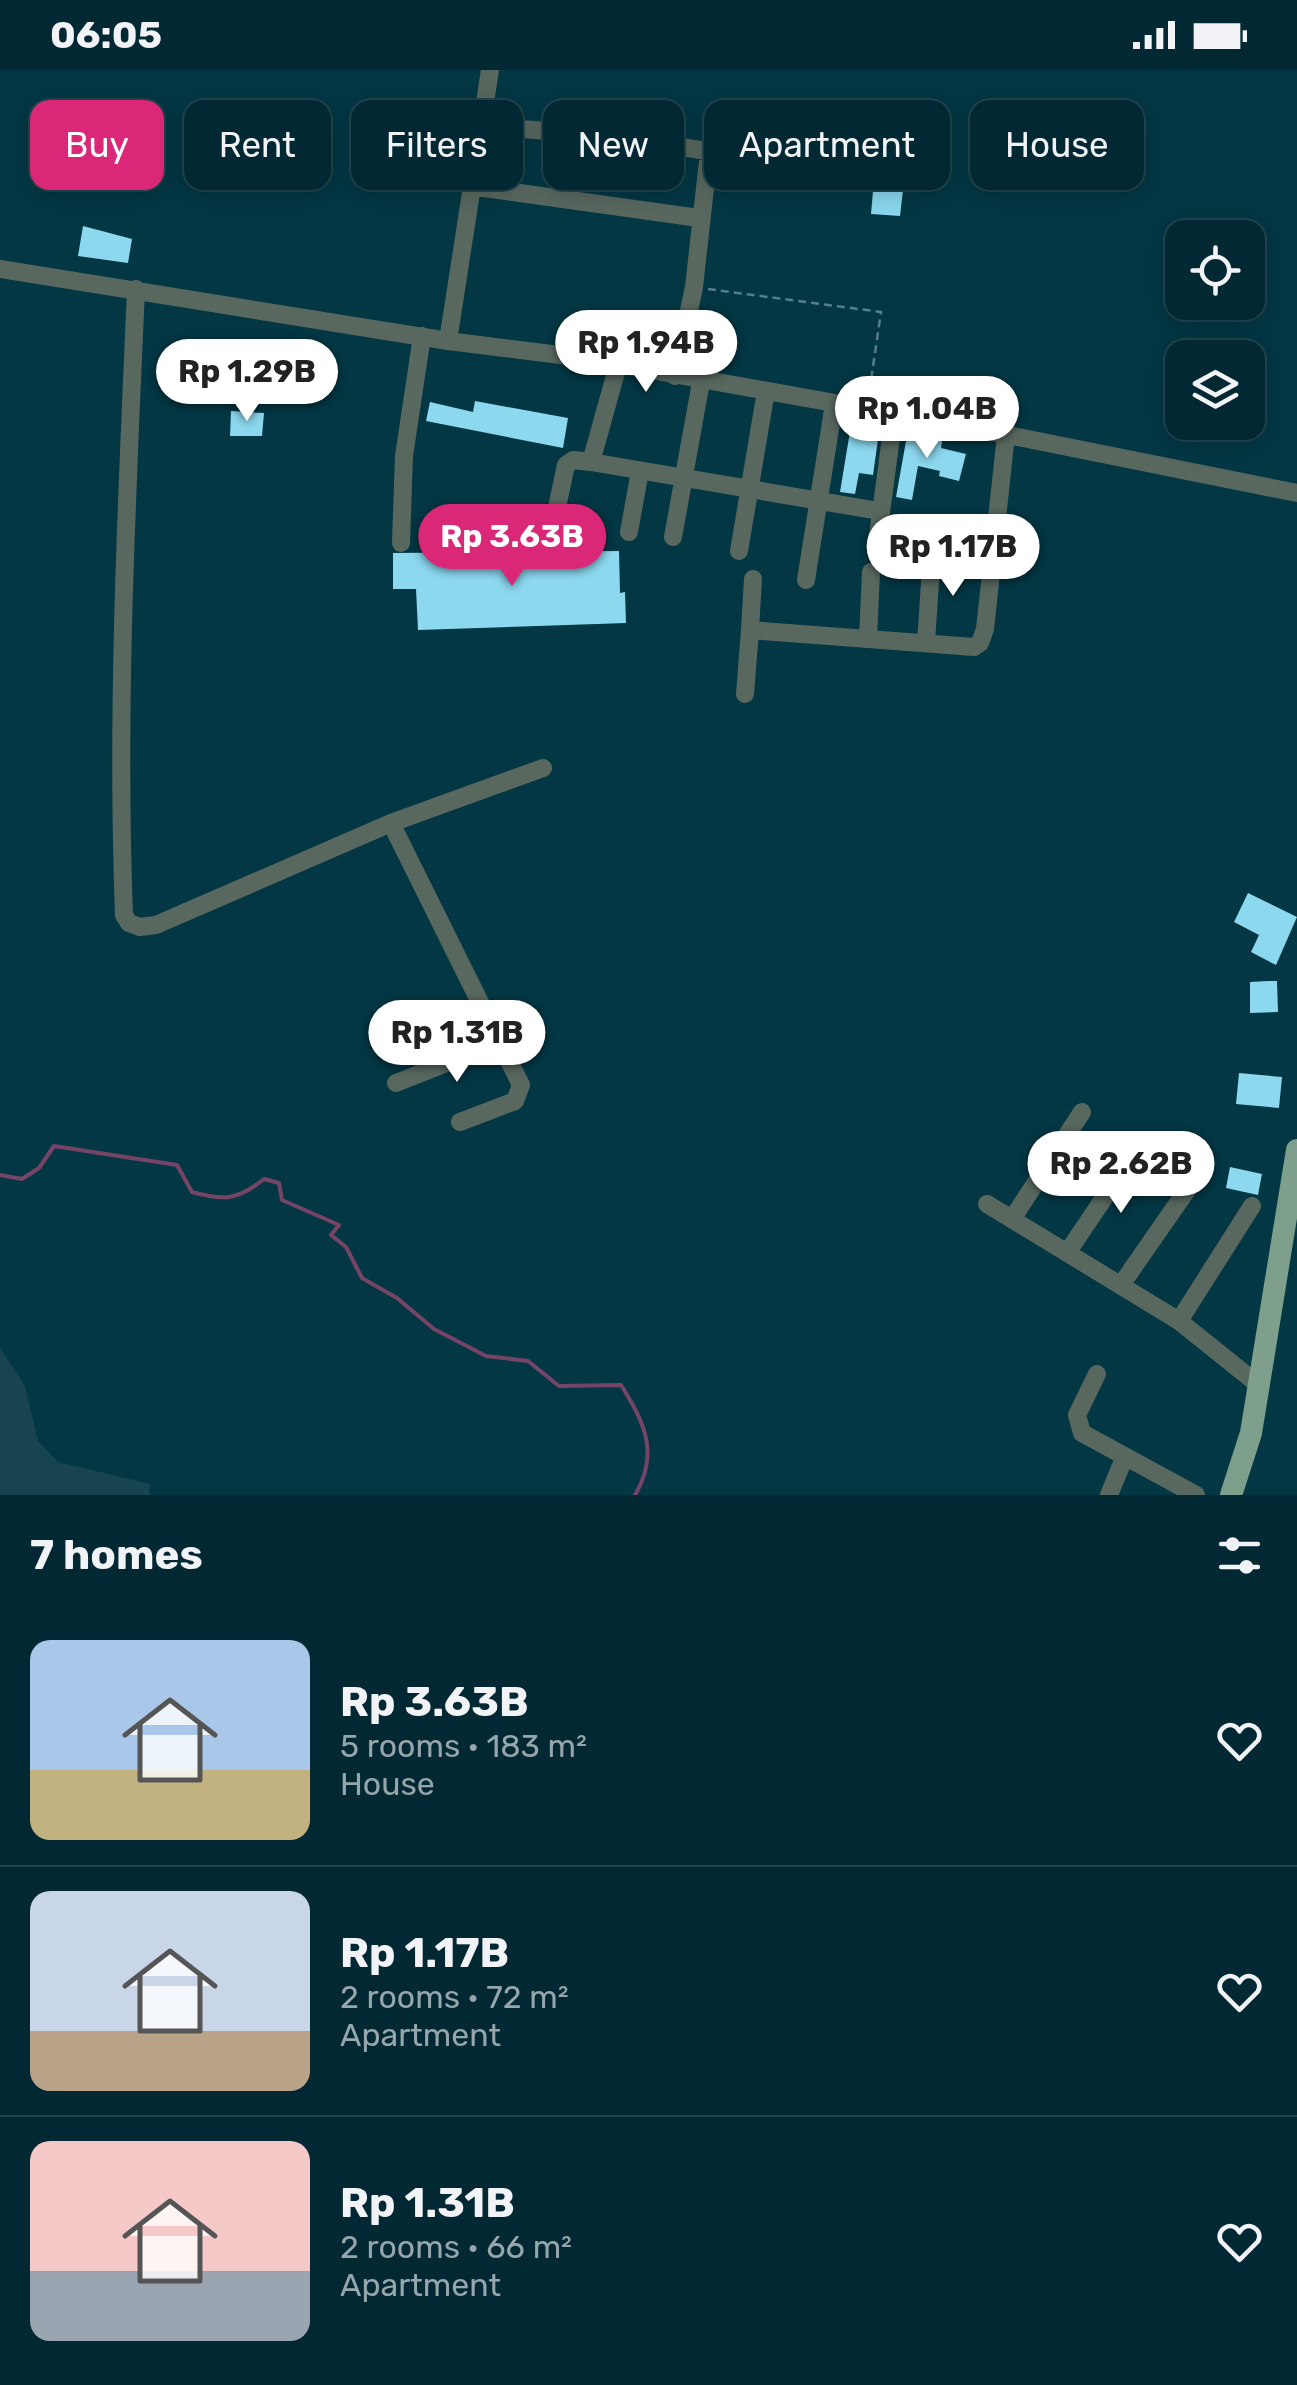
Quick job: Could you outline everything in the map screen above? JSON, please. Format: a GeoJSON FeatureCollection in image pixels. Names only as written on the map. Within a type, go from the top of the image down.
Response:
{"type":"FeatureCollection","features":[{"type":"Feature","properties":{"kind":"main road"},"geometry":{"type":"LineString","coordinates":[[1231,1495],[1247,1451],[1260,1386],[1297,1150]]}},
{"type":"Feature","properties":{"kind":"street"},"geometry":{"type":"LineString","coordinates":[[485,100],[490,70]]}},
{"type":"Feature","properties":{"kind":"street"},"geometry":{"type":"LineString","coordinates":[[523,129],[614,136],[704,151]]}},
{"type":"Feature","properties":{"kind":"street"},"geometry":{"type":"LineString","coordinates":[[674,376],[694,287],[704,181]]}},
{"type":"Feature","properties":{"kind":"street"},"geometry":{"type":"LineString","coordinates":[[448,341],[469,190]]}},
{"type":"Feature","properties":{"kind":"street"},"geometry":{"type":"LineString","coordinates":[[499,190],[699,218]]}},
{"type":"Feature","properties":{"kind":"street"},"geometry":{"type":"LineString","coordinates":[[0,269],[618,365],[1006,435],[1297,493]]}},
{"type":"Feature","properties":{"kind":"street"},"geometry":{"type":"LineString","coordinates":[[136,289],[122,690],[126,920],[140,927],[156,925],[391,823],[542,768]]}},
{"type":"Feature","properties":{"kind":"street"},"geometry":{"type":"LineString","coordinates":[[401,543],[404,456],[422,336]]}},
{"type":"Feature","properties":{"kind":"street"},"geometry":{"type":"LineString","coordinates":[[591,462],[618,365]]}},
{"type":"Feature","properties":{"kind":"street"},"geometry":{"type":"LineString","coordinates":[[673,537],[701,382]]}},
{"type":"Feature","properties":{"kind":"street"},"geometry":{"type":"LineString","coordinates":[[739,551],[766,392]]}},
{"type":"Feature","properties":{"kind":"street"},"geometry":{"type":"LineString","coordinates":[[806,580],[834,404]]}},
{"type":"Feature","properties":{"kind":"street"},"geometry":{"type":"LineString","coordinates":[[876,550],[894,414]]}},
{"type":"Feature","properties":{"kind":"street"},"geometry":{"type":"LineString","coordinates":[[750,630],[974,647],[984,636],[1006,435]]}},
{"type":"Feature","properties":{"kind":"street"},"geometry":{"type":"LineString","coordinates":[[554,526],[566,465],[573,460],[879,511]]}},
{"type":"Feature","properties":{"kind":"street"},"geometry":{"type":"LineString","coordinates":[[629,532],[640,471]]}},
{"type":"Feature","properties":{"kind":"street"},"geometry":{"type":"LineString","coordinates":[[926,642],[932,553]]}},
{"type":"Feature","properties":{"kind":"street"},"geometry":{"type":"LineString","coordinates":[[868,638],[870,572]]}},
{"type":"Feature","properties":{"kind":"street"},"geometry":{"type":"LineString","coordinates":[[745,694],[753,579]]}},
{"type":"Feature","properties":{"kind":"street"},"geometry":{"type":"LineString","coordinates":[[391,823],[520,1081],[520,1094],[515,1101],[460,1122]]}},
{"type":"Feature","properties":{"kind":"street"},"geometry":{"type":"LineString","coordinates":[[396,1083],[500,1042]]}},
{"type":"Feature","properties":{"kind":"street"},"geometry":{"type":"LineString","coordinates":[[1012,1220],[1082,1112]]}},
{"type":"Feature","properties":{"kind":"street"},"geometry":{"type":"LineString","coordinates":[[1067,1253],[1135,1152]]}},
{"type":"Feature","properties":{"kind":"street"},"geometry":{"type":"LineString","coordinates":[[1121,1285],[1196,1177]]}},
{"type":"Feature","properties":{"kind":"street"},"geometry":{"type":"LineString","coordinates":[[988,1204],[1178,1321],[1260,1386]]}},
{"type":"Feature","properties":{"kind":"street"},"geometry":{"type":"LineString","coordinates":[[1178,1321],[1252,1206]]}},
{"type":"Feature","properties":{"kind":"street"},"geometry":{"type":"LineString","coordinates":[[1097,1374],[1079,1408],[1078,1427],[1082,1433],[1196,1495]]}},
{"type":"Feature","properties":{"kind":"street"},"geometry":{"type":"LineString","coordinates":[[1109,1495],[1126,1456]]}},
{"type":"Feature","properties":{"kind":"path"},"geometry":{"type":"LineString","coordinates":[[694,287],[881,312],[867,410]]}},
{"type":"Feature","properties":{"kind":"shaded area"},"geometry":{"type":"Polygon","coordinates":[[[0,1348],[25,1386],[38,1441],[58,1462],[150,1484],[149,1495],[0,1495],[0,1348]]]}},
{"type":"Feature","properties":{"kind":"building"},"geometry":{"type":"Polygon","coordinates":[[[903,190],[900,216],[871,214],[873,191],[903,190]]]}},
{"type":"Feature","properties":{"kind":"building"},"geometry":{"type":"Polygon","coordinates":[[[83,226],[132,239],[128,263],[78,256],[83,226]]]}},
{"type":"Feature","properties":{"kind":"building"},"geometry":{"type":"Polygon","coordinates":[[[475,401],[568,418],[563,448],[426,421],[430,402],[473,412],[475,401]]]}},
{"type":"Feature","properties":{"kind":"building"},"geometry":{"type":"Polygon","coordinates":[[[231,411],[264,413],[262,436],[230,436],[231,411]]]}},
{"type":"Feature","properties":{"kind":"building"},"geometry":{"type":"Polygon","coordinates":[[[852,419],[880,425],[873,475],[859,473],[855,494],[840,492],[852,419]]]}},
{"type":"Feature","properties":{"kind":"building"},"geometry":{"type":"Polygon","coordinates":[[[908,430],[943,436],[941,448],[966,454],[959,481],[918,466],[912,500],[896,497],[908,430]]]}},
{"type":"Feature","properties":{"kind":"building"},"geometry":{"type":"Polygon","coordinates":[[[619,551],[620,593],[625,592],[626,623],[418,630],[416,589],[393,589],[393,553],[619,551]]]}},
{"type":"Feature","properties":{"kind":"building"},"geometry":{"type":"Polygon","coordinates":[[[1248,893],[1297,917],[1276,965],[1251,952],[1259,935],[1234,922],[1248,893]]]}},
{"type":"Feature","properties":{"kind":"building"},"geometry":{"type":"Polygon","coordinates":[[[1277,981],[1278,1012],[1250,1013],[1250,982],[1277,981]]]}},
{"type":"Feature","properties":{"kind":"building"},"geometry":{"type":"Polygon","coordinates":[[[1239,1073],[1282,1077],[1279,1108],[1236,1104],[1239,1073]]]}},
{"type":"Feature","properties":{"kind":"building"},"geometry":{"type":"Polygon","coordinates":[[[1230,1167],[1262,1174],[1258,1195],[1226,1188],[1230,1167]]]}},
{"type":"Feature","properties":{"kind":"waterway"},"geometry":{"type":"LineString","coordinates":[[0,1175],[22,1179],[39,1168],[54,1146],[177,1165],[192,1192],[213,1197],[238,1195],[264,1179],[279,1183],[282,1200],[339,1225],[331,1235],[346,1247],[362,1278],[397,1298],[434,1329],[486,1356],[528,1361],[559,1386],[621,1385],[642,1425],[648,1451],[643,1480],[635,1495]]}}]}
